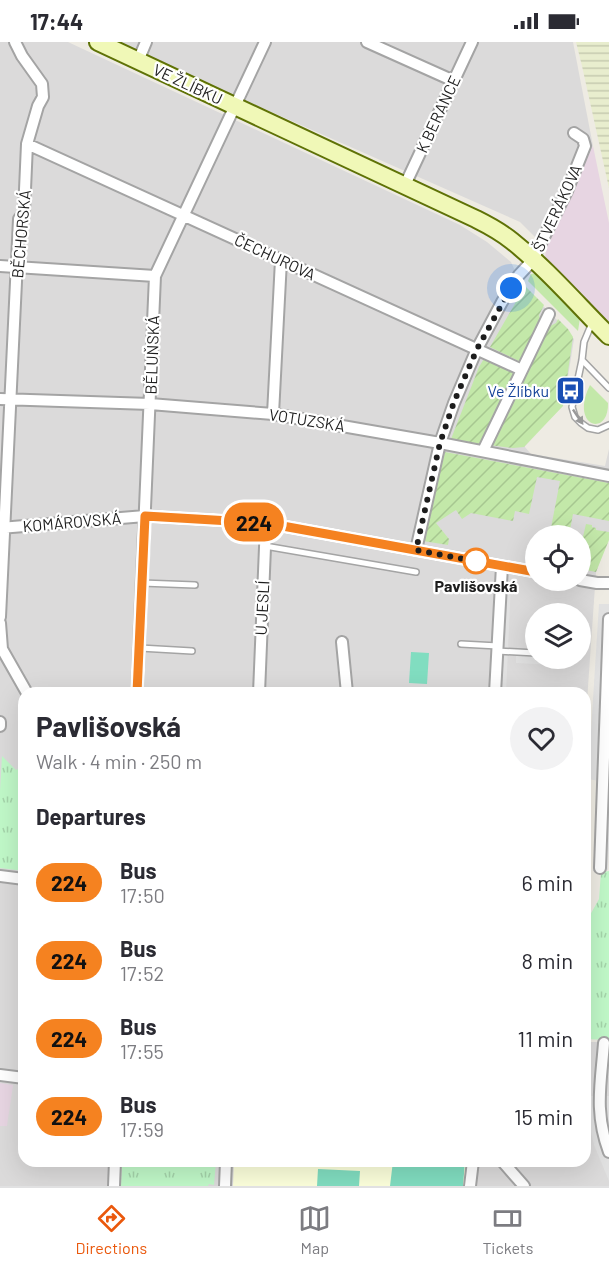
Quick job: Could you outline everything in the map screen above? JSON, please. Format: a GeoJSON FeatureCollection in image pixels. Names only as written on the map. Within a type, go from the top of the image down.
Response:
{"type":"FeatureCollection","features":[{"type":"Feature","properties":{"kind":"street","name":"BĚCHORSKÁ"},"geometry":{"type":"LineString","coordinates":[[0,617],[5,399],[19,219],[24,212],[27,144],[38,106],[43,97],[42,84],[15,42]]}},
{"type":"Feature","properties":{"kind":"street","name":"VE ŽLÍBKU"},"geometry":{"type":"LineString","coordinates":[[98,42],[497,230],[533,260],[609,336]]}},
{"type":"Feature","properties":{"kind":"street"},"geometry":{"type":"LineString","coordinates":[[138,61],[146,42]]}},
{"type":"Feature","properties":{"kind":"street","name":"BĚLUŇSKÁ"},"geometry":{"type":"LineString","coordinates":[[137,687],[155,276],[265,42]]}},
{"type":"Feature","properties":{"kind":"street"},"geometry":{"type":"LineString","coordinates":[[368,42],[454,81]]}},
{"type":"Feature","properties":{"kind":"street","name":"K BERANCE"},"geometry":{"type":"LineString","coordinates":[[405,185],[472,42]]}},
{"type":"Feature","properties":{"kind":"street","name":"ŠTVERÁKOVA"},"geometry":{"type":"LineString","coordinates":[[416,550],[440,443],[454,402],[477,349],[522,270],[533,260],[567,191],[585,146],[583,139],[574,133]]}},
{"type":"Feature","properties":{"kind":"street","name":"ČECHUROVA"},"geometry":{"type":"LineString","coordinates":[[27,144],[522,370]]}},
{"type":"Feature","properties":{"kind":"street"},"geometry":{"type":"LineString","coordinates":[[273,414],[280,260]]}},
{"type":"Feature","properties":{"kind":"street"},"geometry":{"type":"LineString","coordinates":[[0,266],[155,276]]}},
{"type":"Feature","properties":{"kind":"street"},"geometry":{"type":"LineString","coordinates":[[483,451],[549,314]]}},
{"type":"Feature","properties":{"kind":"street","name":"VOTUZSKÁ"},"geometry":{"type":"LineString","coordinates":[[5,399],[150,404],[273,414],[609,476]]}},
{"type":"Feature","properties":{"kind":"street","name":"KOMÁROVSKÁ"},"geometry":{"type":"LineString","coordinates":[[2,527],[145,516],[266,523],[525,570]]}},
{"type":"Feature","properties":{"kind":"street","name":"U JESLÍ"},"geometry":{"type":"LineString","coordinates":[[259,687],[266,523]]}},
{"type":"Feature","properties":{"kind":"street"},"geometry":{"type":"LineString","coordinates":[[495,687],[502,566]]}},
{"type":"Feature","properties":{"kind":"street"},"geometry":{"type":"LineString","coordinates":[[591,582],[609,584]]}},
{"type":"Feature","properties":{"kind":"street"},"geometry":{"type":"LineString","coordinates":[[600,868],[609,620]]}},
{"type":"Feature","properties":{"kind":"street"},"geometry":{"type":"LineString","coordinates":[[0,624],[2,649],[24,687]]}},
{"type":"Feature","properties":{"kind":"street"},"geometry":{"type":"LineString","coordinates":[[342,642],[346,687]]}},
{"type":"Feature","properties":{"kind":"street"},"geometry":{"type":"LineString","coordinates":[[0,876],[18,878]]}},
{"type":"Feature","properties":{"kind":"street"},"geometry":{"type":"LineString","coordinates":[[604,1043],[606,1063],[599,1088],[600,1118],[609,1152]]}},
{"type":"Feature","properties":{"kind":"street"},"geometry":{"type":"LineString","coordinates":[[0,1075],[18,1077]]}},
{"type":"Feature","properties":{"kind":"street"},"geometry":{"type":"LineString","coordinates":[[114,1186],[115,1167]]}},
{"type":"Feature","properties":{"kind":"street"},"geometry":{"type":"LineString","coordinates":[[225,1186],[226,1167]]}},
{"type":"Feature","properties":{"kind":"street"},"geometry":{"type":"LineString","coordinates":[[470,1186],[472,1167]]}},
{"type":"Feature","properties":{"kind":"street"},"geometry":{"type":"LineString","coordinates":[[507,1167],[524,1186]]}},
{"type":"Feature","properties":{"kind":"lane"},"geometry":{"type":"LineString","coordinates":[[593,320],[584,342],[572,406],[575,417],[591,429],[602,429],[609,425]]}},
{"type":"Feature","properties":{"kind":"lane"},"geometry":{"type":"LineString","coordinates":[[582,360],[609,388]]}},
{"type":"Feature","properties":{"kind":"lane"},"geometry":{"type":"LineString","coordinates":[[265,546],[416,572]]}},
{"type":"Feature","properties":{"kind":"lane"},"geometry":{"type":"LineString","coordinates":[[142,583],[195,585]]}},
{"type":"Feature","properties":{"kind":"lane"},"geometry":{"type":"LineString","coordinates":[[460,644],[525,652]]}},
{"type":"Feature","properties":{"kind":"lane"},"geometry":{"type":"LineString","coordinates":[[139,648],[192,651]]}},
{"type":"Feature","properties":{"kind":"shaded area"},"geometry":{"type":"Polygon","coordinates":[[[0,42],[68,42],[460,225],[487,242],[511,262],[521,284],[574,339],[564,402],[524,446],[531,454],[605,466],[609,449],[609,536],[596,572],[591,644],[591,603],[525,603],[525,669],[589,669],[588,687],[18,687],[18,1167],[591,1167],[591,1042],[609,1042],[609,1186],[0,1186],[0,42]]]}},
{"type":"Feature","properties":{"kind":"shaded area"},"geometry":{"type":"Polygon","coordinates":[[[113,42],[573,42],[593,146],[551,232],[539,241],[520,222],[113,42]]]}},
{"type":"Feature","properties":{"kind":"shaded area"},"geometry":{"type":"Polygon","coordinates":[[[576,42],[609,42],[609,188],[582,66],[576,42]]]}},
{"type":"Feature","properties":{"kind":"shaded area"},"geometry":{"type":"Polygon","coordinates":[[[593,146],[609,223],[609,322],[545,258],[547,240],[593,146]]]}},
{"type":"Feature","properties":{"kind":"shaded area"},"geometry":{"type":"Polygon","coordinates":[[[504,582],[511,583],[506,687],[499,687],[504,582]]]}},
{"type":"Feature","properties":{"kind":"shaded area"},"geometry":{"type":"Polygon","coordinates":[[[599,604],[609,604],[608,870],[593,871],[599,781],[591,780],[591,731],[599,604]]]}},
{"type":"Feature","properties":{"kind":"shaded area"},"geometry":{"type":"Polygon","coordinates":[[[516,655],[525,655],[525,663],[516,663],[516,655]]]}},
{"type":"Feature","properties":{"kind":"shaded area"},"geometry":{"type":"Polygon","coordinates":[[[0,1083],[13,1085],[7,1126],[0,1126],[0,1083]]]}},
{"type":"Feature","properties":{"kind":"shaded area"},"geometry":{"type":"Polygon","coordinates":[[[591,1096],[609,1096],[609,1181],[591,1132],[591,1096]]]}},
{"type":"Feature","properties":{"kind":"shaded area"},"geometry":{"type":"Polygon","coordinates":[[[234,1167],[469,1167],[467,1186],[233,1186],[234,1167]]]}},
{"type":"Feature","properties":{"kind":"green space"},"geometry":{"type":"Polygon","coordinates":[[[537,273],[580,318],[578,331],[528,281],[531,274],[537,273]]]}},
{"type":"Feature","properties":{"kind":"green space"},"geometry":{"type":"Polygon","coordinates":[[[525,286],[544,305],[539,315],[541,323],[521,362],[490,347],[525,286]]]}},
{"type":"Feature","properties":{"kind":"green space"},"geometry":{"type":"Polygon","coordinates":[[[558,319],[573,337],[563,406],[524,447],[489,445],[548,327],[556,323],[558,319]]]}},
{"type":"Feature","properties":{"kind":"green space"},"geometry":{"type":"Polygon","coordinates":[[[485,357],[513,372],[515,376],[481,445],[451,439],[479,367],[485,357]]]}},
{"type":"Feature","properties":{"kind":"green space"},"geometry":{"type":"Polygon","coordinates":[[[590,385],[608,403],[607,414],[603,421],[597,424],[587,418],[584,410],[590,385]]]}},
{"type":"Feature","properties":{"kind":"green space"},"geometry":{"type":"Polygon","coordinates":[[[445,452],[609,483],[609,521],[573,514],[571,525],[552,525],[560,481],[537,477],[529,514],[515,511],[513,521],[471,513],[462,519],[456,510],[436,523],[449,539],[448,545],[423,541],[445,452]]]}},
{"type":"Feature","properties":{"kind":"green space"},"geometry":{"type":"Polygon","coordinates":[[[586,524],[592,525],[596,530],[609,532],[609,540],[596,572],[591,571],[591,525],[586,524]]]}},
{"type":"Feature","properties":{"kind":"green space"},"geometry":{"type":"Polygon","coordinates":[[[411,652],[429,653],[427,684],[409,683],[411,652]]]}},
{"type":"Feature","properties":{"kind":"green space"},"geometry":{"type":"Polygon","coordinates":[[[2,756],[16,770],[18,769],[18,870],[0,868],[2,756]]]}},
{"type":"Feature","properties":{"kind":"green space"},"geometry":{"type":"Polygon","coordinates":[[[609,871],[609,1040],[591,1039],[591,913],[599,899],[601,872],[609,871]]]}},
{"type":"Feature","properties":{"kind":"green space"},"geometry":{"type":"Polygon","coordinates":[[[122,1167],[216,1167],[214,1185],[121,1186],[122,1167]]]}},
{"type":"Feature","properties":{"kind":"green space"},"geometry":{"type":"Polygon","coordinates":[[[392,1167],[465,1167],[463,1186],[390,1186],[392,1167]]]}},
{"type":"Feature","properties":{"kind":"green space"},"geometry":{"type":"Polygon","coordinates":[[[318,1169],[360,1171],[359,1186],[317,1186],[318,1169]]]}},
{"type":"Feature","properties":{"kind":"bus line","name":"224"},"geometry":{"type":"LineString","coordinates":[[137,687],[145,516],[266,523],[525,570]]}},
{"type":"Feature","properties":{"kind":"place","name":"Ve Žlíbku"},"geometry":{"type":"Point","coordinates":[570,391]}},
{"type":"Feature","properties":{"kind":"place","name":"Pavlišovská"},"geometry":{"type":"Point","coordinates":[476,561]}},
{"type":"Feature","properties":{"kind":"route"},"geometry":{"type":"LineString","coordinates":[[476,561],[479,562],[416,550],[440,443],[454,402],[477,349],[511,288]]}}]}
